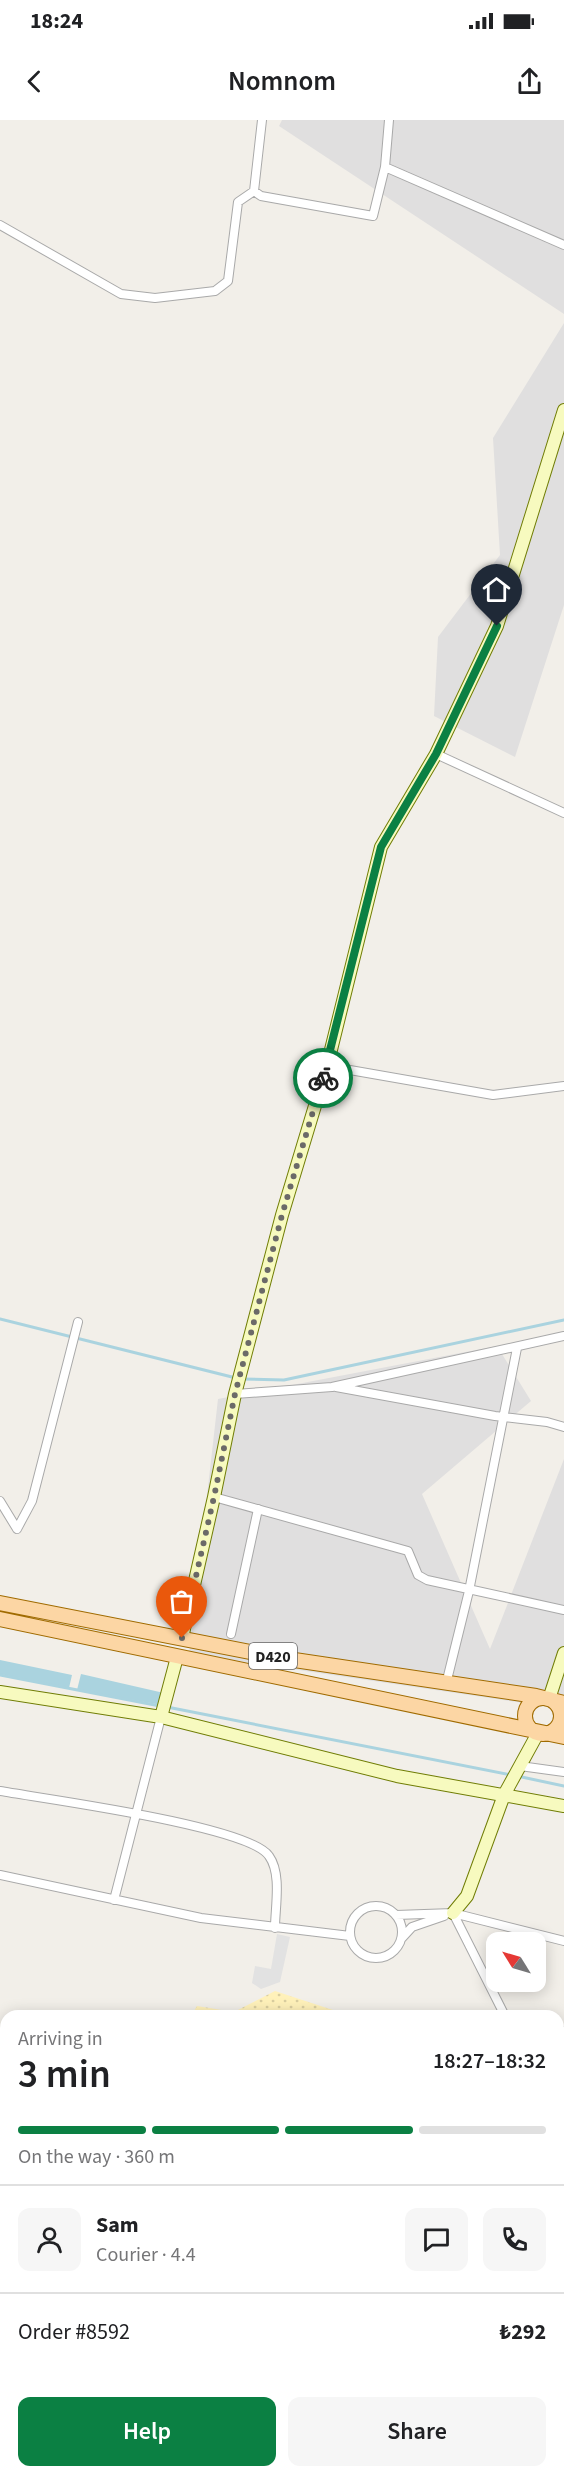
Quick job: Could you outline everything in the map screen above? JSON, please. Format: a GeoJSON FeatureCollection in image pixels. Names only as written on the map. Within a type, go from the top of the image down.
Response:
{"type":"FeatureCollection","features":[{"type":"Feature","properties":{"kind":"main road","name":"D420"},"geometry":{"type":"LineString","coordinates":[[0,1603],[281,1658],[564,1703]]}},
{"type":"Feature","properties":{"kind":"main road","name":"D420"},"geometry":{"type":"LineString","coordinates":[[0,1619],[564,1737]]}},
{"type":"Feature","properties":{"kind":"main road"},"geometry":{"type":"LineString","coordinates":[[537,1699],[549,1699],[557,1705],[560,1721],[549,1732],[538,1733],[529,1726],[526,1710],[537,1699]]}},
{"type":"Feature","properties":{"kind":"street"},"geometry":{"type":"LineString","coordinates":[[0,225],[121,294],[155,298],[216,291],[228,281],[238,202],[254,191],[262,120]]}},
{"type":"Feature","properties":{"kind":"street"},"geometry":{"type":"LineString","coordinates":[[254,191],[261,196],[373,216],[385,167],[389,120]]}},
{"type":"Feature","properties":{"kind":"street"},"geometry":{"type":"LineString","coordinates":[[385,167],[564,245]]}},
{"type":"Feature","properties":{"kind":"street"},"geometry":{"type":"LineString","coordinates":[[182,1638],[235,1394],[282,1215],[327,1066],[381,847],[436,754],[497,626],[564,410]]}},
{"type":"Feature","properties":{"kind":"street"},"geometry":{"type":"LineString","coordinates":[[436,754],[564,813]]}},
{"type":"Feature","properties":{"kind":"street"},"geometry":{"type":"LineString","coordinates":[[327,1066],[494,1095],[564,1086]]}},
{"type":"Feature","properties":{"kind":"street"},"geometry":{"type":"LineString","coordinates":[[0,1501],[17,1529],[32,1500],[78,1322]]}},
{"type":"Feature","properties":{"kind":"street"},"geometry":{"type":"LineString","coordinates":[[235,1394],[332,1387],[413,1367],[517,1348],[564,1336]]}},
{"type":"Feature","properties":{"kind":"street"},"geometry":{"type":"LineString","coordinates":[[447,1684],[469,1591],[517,1348]]}},
{"type":"Feature","properties":{"kind":"street"},"geometry":{"type":"LineString","coordinates":[[332,1387],[504,1418],[547,1422],[564,1427]]}},
{"type":"Feature","properties":{"kind":"street"},"geometry":{"type":"LineString","coordinates":[[214,1497],[408,1551],[420,1577],[469,1591],[564,1610]]}},
{"type":"Feature","properties":{"kind":"street"},"geometry":{"type":"LineString","coordinates":[[231,1634],[258,1509]]}},
{"type":"Feature","properties":{"kind":"street"},"geometry":{"type":"LineString","coordinates":[[549,1699],[564,1653]]}},
{"type":"Feature","properties":{"kind":"street"},"geometry":{"type":"LineString","coordinates":[[114,1900],[177,1657]]}},
{"type":"Feature","properties":{"kind":"street"},"geometry":{"type":"LineString","coordinates":[[0,1692],[161,1717],[397,1776],[564,1806]]}},
{"type":"Feature","properties":{"kind":"street"},"geometry":{"type":"LineString","coordinates":[[538,1733],[504,1795],[466,1896],[453,1913],[412,1927],[391,1954],[374,1959],[358,1952],[350,1936],[352,1920],[365,1908],[381,1906],[396,1915],[453,1913],[564,1941]]}},
{"type":"Feature","properties":{"kind":"street"},"geometry":{"type":"LineString","coordinates":[[520,1766],[564,1772]]}},
{"type":"Feature","properties":{"kind":"street"},"geometry":{"type":"LineString","coordinates":[[0,1791],[177,1821],[263,1849],[271,1858],[275,1873],[274,1928]]}},
{"type":"Feature","properties":{"kind":"street"},"geometry":{"type":"LineString","coordinates":[[0,1875],[201,1918],[350,1936]]}},
{"type":"Feature","properties":{"kind":"street"},"geometry":{"type":"LineString","coordinates":[[453,1913],[502,2010]]}},
{"type":"Feature","properties":{"kind":"street"},"geometry":{"type":"LineString","coordinates":[[396,1915],[402,1931],[401,1939]]}},
{"type":"Feature","properties":{"kind":"shaded area"},"geometry":{"type":"Polygon","coordinates":[[[282,120],[564,120],[564,314],[279,126],[282,120]]]}},
{"type":"Feature","properties":{"kind":"shaded area"},"geometry":{"type":"Polygon","coordinates":[[[564,323],[564,605],[515,757],[434,716],[438,637],[500,555],[493,438],[564,323]]]}},
{"type":"Feature","properties":{"kind":"shaded area"},"geometry":{"type":"Polygon","coordinates":[[[497,1346],[531,1401],[422,1494],[490,1649],[564,1459],[564,1709],[189,1654],[218,1399],[497,1346]]]}},
{"type":"Feature","properties":{"kind":"shaded area"},"geometry":{"type":"Polygon","coordinates":[[[277,1934],[290,1937],[280,1982],[261,1989],[252,1983],[255,1966],[271,1969],[277,1934]]]}},
{"type":"Feature","properties":{"kind":"sand"},"geometry":{"type":"Polygon","coordinates":[[[275,1991],[333,2010],[238,2010],[275,1991]]]}},
{"type":"Feature","properties":{"kind":"sand"},"geometry":{"type":"Polygon","coordinates":[[[197,2006],[222,2010],[195,2010],[197,2006]]]}},
{"type":"Feature","properties":{"kind":"water"},"geometry":{"type":"Polygon","coordinates":[[[0,1660],[72,1675],[69,1688],[0,1674],[0,1660]]]}},
{"type":"Feature","properties":{"kind":"water"},"geometry":{"type":"Polygon","coordinates":[[[81,1674],[164,1693],[162,1705],[77,1690],[81,1674]]]}},
{"type":"Feature","properties":{"kind":"waterway"},"geometry":{"type":"LineString","coordinates":[[0,1319],[236,1378]]}},
{"type":"Feature","properties":{"kind":"waterway"},"geometry":{"type":"LineString","coordinates":[[242,1379],[284,1380],[564,1320]]}},
{"type":"Feature","properties":{"kind":"waterway"},"geometry":{"type":"LineString","coordinates":[[0,1675],[160,1706]]}},
{"type":"Feature","properties":{"kind":"waterway"},"geometry":{"type":"LineString","coordinates":[[167,1707],[511,1775]]}},
{"type":"Feature","properties":{"kind":"waterway"},"geometry":{"type":"LineString","coordinates":[[517,1776],[564,1786]]}},
{"type":"Feature","properties":{"kind":"way so far"},"geometry":{"type":"LineString","coordinates":[[182,1638],[235,1394],[282,1215],[323,1078]]}},
{"type":"Feature","properties":{"kind":"route"},"geometry":{"type":"LineString","coordinates":[[323,1078],[381,847],[436,754],[497,626]]}}]}
